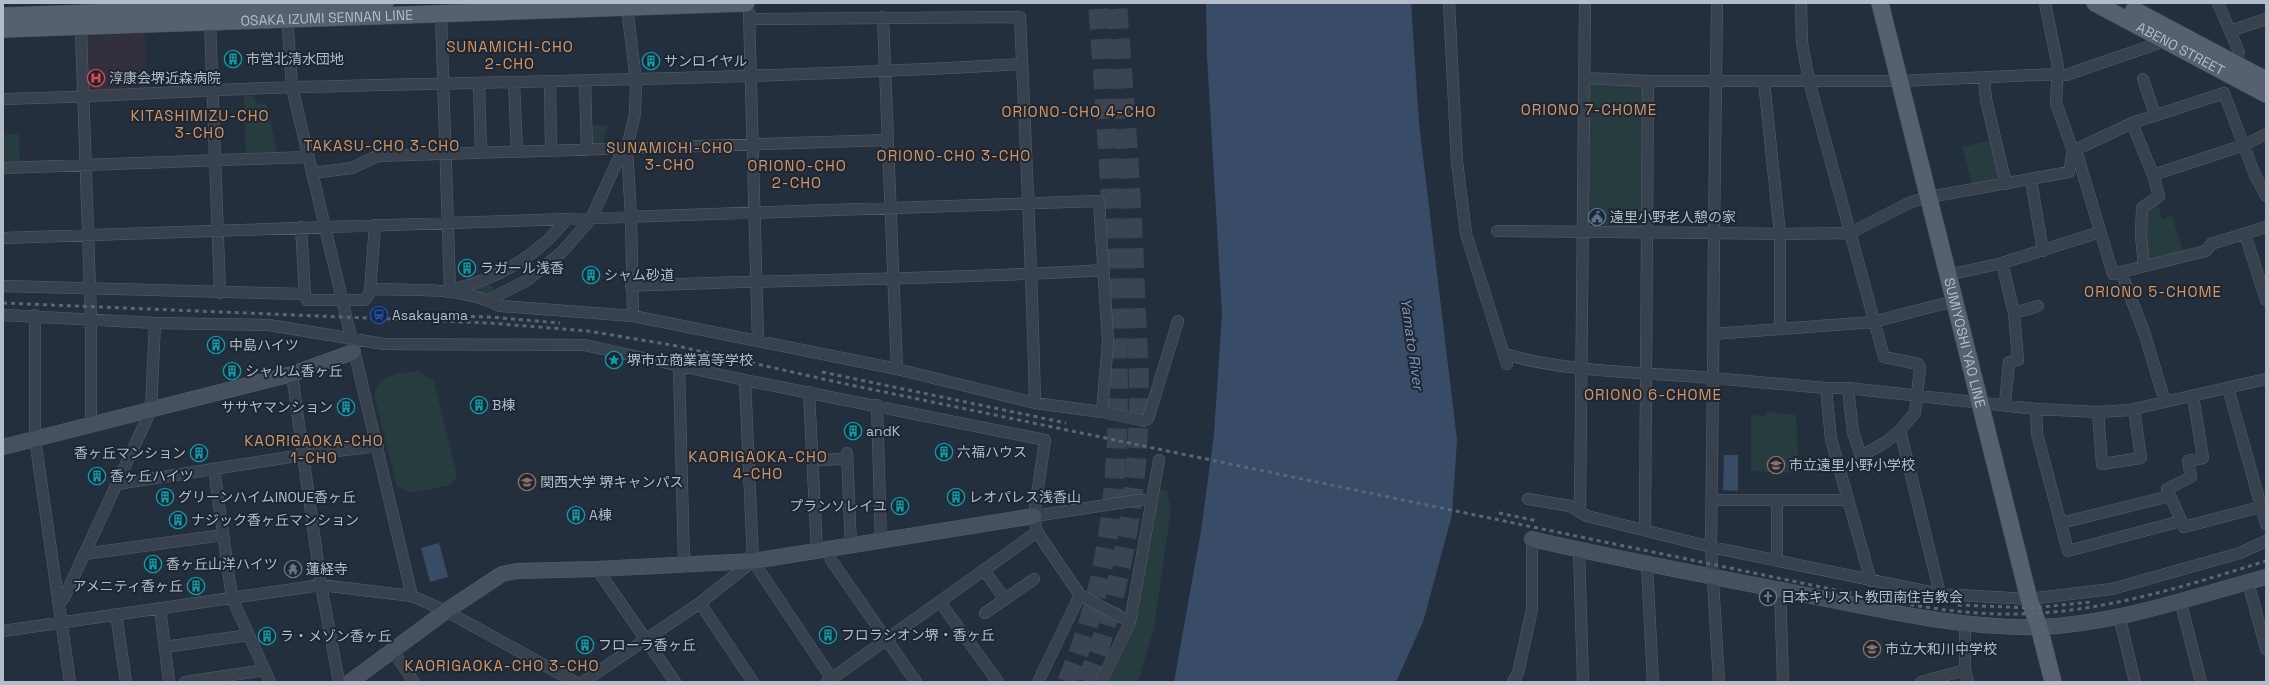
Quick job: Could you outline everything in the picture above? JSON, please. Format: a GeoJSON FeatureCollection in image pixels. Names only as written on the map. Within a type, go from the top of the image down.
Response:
{"type":"FeatureCollection","features":[{"type":"Feature","properties":{"kind":"main road","name":"OSAKA IZUMI SENNAN LINE"},"geometry":{"type":"LineString","coordinates":[[3,16],[286,9],[385,3]]}},
{"type":"Feature","properties":{"kind":"main road","name":"SUMIYOSHI YAO LINE"},"geometry":{"type":"LineString","coordinates":[[1880,3],[2029,599],[2039,626],[2053,682]]}},
{"type":"Feature","properties":{"kind":"main road","name":"ABENO STREET"},"geometry":{"type":"LineString","coordinates":[[2095,3],[2163,39],[2232,68],[2266,80]]}},
{"type":"Feature","properties":{"kind":"main road","name":"ABENO STREET"},"geometry":{"type":"LineString","coordinates":[[2121,3],[2232,68],[2266,94]]}},
{"type":"Feature","properties":{"kind":"main road","name":"OSAKA IZUMI SENNAN LINE"},"geometry":{"type":"LineString","coordinates":[[286,9],[441,14],[504,8],[748,8]]}},
{"type":"Feature","properties":{"kind":"main road","name":"OSAKA IZUMI SENNAN LINE"},"geometry":{"type":"LineString","coordinates":[[3,29],[81,14]]}},
{"type":"Feature","properties":{"kind":"street"},"geometry":{"type":"LineString","coordinates":[[1449,3],[1458,162],[1466,234],[1506,359],[1520,358],[1582,368],[1826,388],[1848,388],[2005,404],[2036,409],[2098,412],[2134,409],[2266,379]]}},
{"type":"Feature","properties":{"kind":"street"},"geometry":{"type":"LineString","coordinates":[[1717,3],[1711,547],[1719,682]]}},
{"type":"Feature","properties":{"kind":"street"},"geometry":{"type":"LineString","coordinates":[[1801,3],[1802,43],[1809,81],[1873,322],[1884,357],[1918,364],[1920,368],[1915,414],[1886,442],[1861,456],[1853,432],[1848,388]]}},
{"type":"Feature","properties":{"kind":"street"},"geometry":{"type":"LineString","coordinates":[[2045,3],[2058,67],[2056,103],[2073,151],[2078,157],[2112,274],[2206,251],[2211,244],[2266,227]]}},
{"type":"Feature","properties":{"kind":"street"},"geometry":{"type":"LineString","coordinates":[[2218,3],[2239,52],[2232,68]]}},
{"type":"Feature","properties":{"kind":"street"},"geometry":{"type":"LineString","coordinates":[[1580,510],[1585,4]]}},
{"type":"Feature","properties":{"kind":"street"},"geometry":{"type":"LineString","coordinates":[[627,8],[636,80],[635,114],[627,148],[631,217],[631,286],[633,316]]}},
{"type":"Feature","properties":{"kind":"street"},"geometry":{"type":"LineString","coordinates":[[758,341],[748,8],[883,17],[1020,17],[1024,134],[1032,274],[1035,403]]}},
{"type":"Feature","properties":{"kind":"street"},"geometry":{"type":"LineString","coordinates":[[286,9],[292,87],[307,157],[352,346],[378,446],[412,596]]}},
{"type":"Feature","properties":{"kind":"street"},"geometry":{"type":"LineString","coordinates":[[210,11],[211,90],[220,293]]}},
{"type":"Feature","properties":{"kind":"street"},"geometry":{"type":"LineString","coordinates":[[81,14],[91,318],[91,425]]}},
{"type":"Feature","properties":{"kind":"street"},"geometry":{"type":"LineString","coordinates":[[441,14],[450,290]]}},
{"type":"Feature","properties":{"kind":"street"},"geometry":{"type":"LineString","coordinates":[[883,17],[897,369]]}},
{"type":"Feature","properties":{"kind":"street"},"geometry":{"type":"LineString","coordinates":[[2230,31],[2266,19]]}},
{"type":"Feature","properties":{"kind":"street"},"geometry":{"type":"LineString","coordinates":[[1584,78],[1648,81],[1716,79],[1764,81],[1900,81],[2058,74],[2066,75],[2156,44],[2163,39]]}},
{"type":"Feature","properties":{"kind":"street"},"geometry":{"type":"LineString","coordinates":[[3,99],[83,97],[292,87],[750,78],[1022,64]]}},
{"type":"Feature","properties":{"kind":"street"},"geometry":{"type":"LineString","coordinates":[[1984,78],[1986,100],[2006,184]]}},
{"type":"Feature","properties":{"kind":"street"},"geometry":{"type":"LineString","coordinates":[[2143,79],[2155,115]]}},
{"type":"Feature","properties":{"kind":"street"},"geometry":{"type":"LineString","coordinates":[[585,81],[587,150]]}},
{"type":"Feature","properties":{"kind":"street"},"geometry":{"type":"LineString","coordinates":[[1645,530],[1648,81]]}},
{"type":"Feature","properties":{"kind":"street"},"geometry":{"type":"LineString","coordinates":[[1764,81],[1780,234],[1780,329]]}},
{"type":"Feature","properties":{"kind":"street"},"geometry":{"type":"LineString","coordinates":[[550,82],[552,151]]}},
{"type":"Feature","properties":{"kind":"street"},"geometry":{"type":"LineString","coordinates":[[514,83],[517,152]]}},
{"type":"Feature","properties":{"kind":"street"},"geometry":{"type":"LineString","coordinates":[[479,84],[481,153]]}},
{"type":"Feature","properties":{"kind":"street"},"geometry":{"type":"LineString","coordinates":[[2073,151],[2132,123],[2224,93],[2266,196]]}},
{"type":"Feature","properties":{"kind":"street"},"geometry":{"type":"LineString","coordinates":[[2132,123],[2153,175],[2159,196],[2142,208],[2141,236],[2144,266]]}},
{"type":"Feature","properties":{"kind":"street"},"geometry":{"type":"LineString","coordinates":[[2153,175],[2244,145],[2266,134]]}},
{"type":"Feature","properties":{"kind":"street"},"geometry":{"type":"LineString","coordinates":[[312,173],[352,168],[377,156],[587,150],[753,143],[888,140]]}},
{"type":"Feature","properties":{"kind":"street"},"geometry":{"type":"LineString","coordinates":[[488,300],[526,281],[562,252],[591,219],[621,154],[627,148]]}},
{"type":"Feature","properties":{"kind":"street"},"geometry":{"type":"LineString","coordinates":[[1497,231],[1780,234],[1850,233],[1912,202],[1929,197],[2069,172],[2073,151]]}},
{"type":"Feature","properties":{"kind":"street"},"geometry":{"type":"LineString","coordinates":[[3,168],[307,157]]}},
{"type":"Feature","properties":{"kind":"street"},"geometry":{"type":"LineString","coordinates":[[2031,180],[2043,251]]}},
{"type":"Feature","properties":{"kind":"street"},"geometry":{"type":"LineString","coordinates":[[3,238],[1099,201],[1108,342],[1102,412]]}},
{"type":"Feature","properties":{"kind":"street"},"geometry":{"type":"LineString","coordinates":[[370,292],[378,289],[450,290],[470,286],[517,262],[542,246],[566,220]]}},
{"type":"Feature","properties":{"kind":"street"},"geometry":{"type":"LineString","coordinates":[[301,227],[305,294],[308,300],[365,300],[370,292],[375,225]]}},
{"type":"Feature","properties":{"kind":"street"},"geometry":{"type":"LineString","coordinates":[[1948,275],[2002,263],[2100,232]]}},
{"type":"Feature","properties":{"kind":"street"},"geometry":{"type":"LineString","coordinates":[[2245,234],[2266,300]]}},
{"type":"Feature","properties":{"kind":"street"},"geometry":{"type":"LineString","coordinates":[[2002,263],[2014,313],[2018,360],[2009,362],[2005,404]]}},
{"type":"Feature","properties":{"kind":"street"},"geometry":{"type":"LineString","coordinates":[[631,286],[756,280],[1032,274],[1103,270]]}},
{"type":"Feature","properties":{"kind":"street"},"geometry":{"type":"LineString","coordinates":[[2121,272],[2145,335],[2165,402]]}},
{"type":"Feature","properties":{"kind":"street"},"geometry":{"type":"LineString","coordinates":[[3,286],[220,293],[305,294]]}},
{"type":"Feature","properties":{"kind":"street"},"geometry":{"type":"LineString","coordinates":[[450,290],[488,300],[500,306],[633,316],[897,369],[1035,403],[1102,412],[1144,421],[1148,419],[1178,321]]}},
{"type":"Feature","properties":{"kind":"street"},"geometry":{"type":"LineString","coordinates":[[1713,334],[1873,322],[1954,301]]}},
{"type":"Feature","properties":{"kind":"street"},"geometry":{"type":"LineString","coordinates":[[2014,313],[2038,306]]}},
{"type":"Feature","properties":{"kind":"street"},"geometry":{"type":"LineString","coordinates":[[3,315],[35,315],[154,323],[269,325],[352,346],[384,344],[584,345],[744,380],[1045,440],[1034,516],[1037,532],[1080,595],[1130,622]]}},
{"type":"Feature","properties":{"kind":"street"},"geometry":{"type":"LineString","coordinates":[[35,315],[35,439],[70,682]]}},
{"type":"Feature","properties":{"kind":"street"},"geometry":{"type":"LineString","coordinates":[[59,603],[64,598],[150,410],[154,323]]}},
{"type":"Feature","properties":{"kind":"street"},"geometry":{"type":"LineString","coordinates":[[3,447],[292,374],[352,346]]}},
{"type":"Feature","properties":{"kind":"street"},"geometry":{"type":"LineString","coordinates":[[679,366],[684,563]]}},
{"type":"Feature","properties":{"kind":"street"},"geometry":{"type":"LineString","coordinates":[[292,374],[321,585],[339,682]]}},
{"type":"Feature","properties":{"kind":"street"},"geometry":{"type":"LineString","coordinates":[[744,380],[753,561],[831,681],[886,638],[940,602],[1037,532]]}},
{"type":"Feature","properties":{"kind":"street"},"geometry":{"type":"LineString","coordinates":[[1826,388],[1831,439],[1871,581]]}},
{"type":"Feature","properties":{"kind":"street"},"geometry":{"type":"LineString","coordinates":[[2228,388],[2265,521]]}},
{"type":"Feature","properties":{"kind":"street"},"geometry":{"type":"LineString","coordinates":[[809,392],[813,460],[823,550],[916,682]]}},
{"type":"Feature","properties":{"kind":"street"},"geometry":{"type":"LineString","coordinates":[[2193,396],[2203,458],[2188,462],[2191,477],[2167,489],[2184,527],[2260,507]]}},
{"type":"Feature","properties":{"kind":"street"},"geometry":{"type":"LineString","coordinates":[[877,406],[881,542]]}},
{"type":"Feature","properties":{"kind":"street"},"geometry":{"type":"LineString","coordinates":[[2036,409],[2037,434],[2068,551],[2181,521]]}},
{"type":"Feature","properties":{"kind":"street"},"geometry":{"type":"LineString","coordinates":[[2098,412],[2102,464],[2141,458],[2134,409]]}},
{"type":"Feature","properties":{"kind":"street"},"geometry":{"type":"LineString","coordinates":[[1900,430],[1940,594]]}},
{"type":"Feature","properties":{"kind":"street"},"geometry":{"type":"LineString","coordinates":[[117,484],[303,455],[378,446]]}},
{"type":"Feature","properties":{"kind":"street"},"geometry":{"type":"LineString","coordinates":[[813,460],[847,456],[851,546]]}},
{"type":"Feature","properties":{"kind":"street"},"geometry":{"type":"LineString","coordinates":[[1101,682],[1130,622],[1159,460]]}},
{"type":"Feature","properties":{"kind":"street"},"geometry":{"type":"LineString","coordinates":[[214,469],[232,598],[270,682]]}},
{"type":"Feature","properties":{"kind":"street"},"geometry":{"type":"LineString","coordinates":[[2060,523],[2170,496]]}},
{"type":"Feature","properties":{"kind":"street"},"geometry":{"type":"LineString","coordinates":[[1528,499],[1570,506],[1580,510],[1588,516],[1711,547],[1940,594],[2029,599],[2112,589],[2240,553],[2266,541]]}},
{"type":"Feature","properties":{"kind":"street"},"geometry":{"type":"LineString","coordinates":[[350,682],[446,611],[502,574],[517,571],[597,569],[684,563],[753,561],[881,542],[1034,516],[1139,500],[1152,500]]}},
{"type":"Feature","properties":{"kind":"street"},"geometry":{"type":"LineString","coordinates":[[1712,500],[1848,500]]}},
{"type":"Feature","properties":{"kind":"street"},"geometry":{"type":"LineString","coordinates":[[1777,500],[1777,561]]}},
{"type":"Feature","properties":{"kind":"street"},"geometry":{"type":"LineString","coordinates":[[84,554],[223,535]]}},
{"type":"Feature","properties":{"kind":"street"},"geometry":{"type":"LineString","coordinates":[[1513,682],[1518,673],[1532,609],[1532,539],[1647,565],[1712,570],[1780,589],[1965,624],[2039,626],[2119,616],[2266,577]]}},
{"type":"Feature","properties":{"kind":"street"},"geometry":{"type":"LineString","coordinates":[[1579,550],[1583,682]]}},
{"type":"Feature","properties":{"kind":"street"},"geometry":{"type":"LineString","coordinates":[[583,682],[700,603],[753,561]]}},
{"type":"Feature","properties":{"kind":"street"},"geometry":{"type":"LineString","coordinates":[[1647,565],[1653,682]]}},
{"type":"Feature","properties":{"kind":"street"},"geometry":{"type":"LineString","coordinates":[[597,569],[675,682]]}},
{"type":"Feature","properties":{"kind":"street"},"geometry":{"type":"LineString","coordinates":[[984,570],[1004,598]]}},
{"type":"Feature","properties":{"kind":"street"},"geometry":{"type":"LineString","coordinates":[[985,613],[1034,578]]}},
{"type":"Feature","properties":{"kind":"street"},"geometry":{"type":"LineString","coordinates":[[2248,582],[2266,649]]}},
{"type":"Feature","properties":{"kind":"street"},"geometry":{"type":"LineString","coordinates":[[3,631],[321,585],[412,596],[446,611],[575,682]]}},
{"type":"Feature","properties":{"kind":"street"},"geometry":{"type":"LineString","coordinates":[[1780,589],[1783,682]]}},
{"type":"Feature","properties":{"kind":"street"},"geometry":{"type":"LineString","coordinates":[[1038,682],[1080,595]]}},
{"type":"Feature","properties":{"kind":"street"},"geometry":{"type":"LineString","coordinates":[[2180,600],[2201,682]]}},
{"type":"Feature","properties":{"kind":"street"},"geometry":{"type":"LineString","coordinates":[[940,602],[998,682]]}},
{"type":"Feature","properties":{"kind":"street"},"geometry":{"type":"LineString","coordinates":[[700,603],[753,682]]}},
{"type":"Feature","properties":{"kind":"street"},"geometry":{"type":"LineString","coordinates":[[160,608],[169,682]]}},
{"type":"Feature","properties":{"kind":"street"},"geometry":{"type":"LineString","coordinates":[[116,614],[126,682]]}},
{"type":"Feature","properties":{"kind":"street"},"geometry":{"type":"LineString","coordinates":[[2119,616],[2135,682]]}},
{"type":"Feature","properties":{"kind":"street"},"geometry":{"type":"LineString","coordinates":[[1965,624],[1965,670],[1968,682]]}},
{"type":"Feature","properties":{"kind":"street"},"geometry":{"type":"LineString","coordinates":[[165,647],[249,635]]}},
{"type":"Feature","properties":{"kind":"street"},"geometry":{"type":"LineString","coordinates":[[393,651],[414,682]]}},
{"type":"Feature","properties":{"kind":"street"},"geometry":{"type":"LineString","coordinates":[[185,682],[233,678],[265,670]]}},
{"type":"Feature","properties":{"kind":"street"},"geometry":{"type":"LineString","coordinates":[[1921,682],[1965,670]]}},
{"type":"Feature","properties":{"kind":"shaded area"},"geometry":{"type":"Polygon","coordinates":[[[145,34],[147,91],[87,92],[85,36],[145,34]]]}},
{"type":"Feature","properties":{"kind":"green space"},"geometry":{"type":"Polygon","coordinates":[[[1640,84],[1644,87],[1643,225],[1639,228],[1603,226],[1603,209],[1587,209],[1589,90],[1591,85],[1640,84]]]}},
{"type":"Feature","properties":{"kind":"green space"},"geometry":{"type":"Polygon","coordinates":[[[244,96],[254,96],[257,104],[266,103],[278,155],[246,156],[244,96]]]}},
{"type":"Feature","properties":{"kind":"green space"},"geometry":{"type":"Polygon","coordinates":[[[590,125],[608,125],[602,145],[594,146],[590,143],[590,125]]]}},
{"type":"Feature","properties":{"kind":"green space"},"geometry":{"type":"Polygon","coordinates":[[[19,134],[20,164],[3,165],[3,135],[19,134]]]}},
{"type":"Feature","properties":{"kind":"green space"},"geometry":{"type":"Polygon","coordinates":[[[1991,140],[2000,177],[1998,181],[1972,184],[1962,147],[1991,140]]]}},
{"type":"Feature","properties":{"kind":"green space"},"geometry":{"type":"Polygon","coordinates":[[[2157,200],[2162,219],[2172,216],[2184,254],[2146,265],[2143,236],[2148,206],[2157,200]]]}},
{"type":"Feature","properties":{"kind":"green space"},"geometry":{"type":"Polygon","coordinates":[[[486,283],[488,286],[491,285],[496,294],[487,297],[470,290],[486,283]]]}},
{"type":"Feature","properties":{"kind":"green space"},"geometry":{"type":"Polygon","coordinates":[[[419,371],[434,381],[457,476],[451,485],[412,493],[397,486],[374,395],[381,382],[386,378],[404,372],[419,371]]]}},
{"type":"Feature","properties":{"kind":"green space"},"geometry":{"type":"Polygon","coordinates":[[[1767,412],[1796,415],[1799,473],[1751,471],[1751,415],[1766,416],[1767,412]]]}},
{"type":"Feature","properties":{"kind":"green space"},"geometry":{"type":"Polygon","coordinates":[[[1158,489],[1167,491],[1171,509],[1154,628],[1138,682],[1107,682],[1136,621],[1158,489]]]}},
{"type":"Feature","properties":{"kind":"water","name":"Yamato River"},"geometry":{"type":"Polygon","coordinates":[[[1206,3],[1411,3],[1419,123],[1457,440],[1452,515],[1423,622],[1396,682],[1174,682],[1201,531],[1214,434],[1222,314],[1207,56],[1206,3]]]}},
{"type":"Feature","properties":{"kind":"water"},"geometry":{"type":"Polygon","coordinates":[[[1724,455],[1738,455],[1738,491],[1723,490],[1724,455]]]}},
{"type":"Feature","properties":{"kind":"water"},"geometry":{"type":"Polygon","coordinates":[[[439,543],[448,577],[430,582],[421,548],[439,543]]]}},
{"type":"Feature","properties":{"kind":"tunnel"},"geometry":{"type":"LineString","coordinates":[[1067,682],[1086,631],[1100,579],[1109,527],[1115,473],[1118,366],[1109,162],[1098,3]]}},
{"type":"Feature","properties":{"kind":"tunnel"},"geometry":{"type":"LineString","coordinates":[[1087,682],[1110,612],[1119,576],[1132,503],[1138,429],[1139,367],[1132,219],[1117,3]]}},
{"type":"Feature","properties":{"kind":"railway"},"geometry":{"type":"LineString","coordinates":[[3,303],[489,323],[588,331],[677,346],[841,383],[1850,593],[1943,610],[2000,614],[2034,613],[2102,605],[2168,590],[2266,561]]}},
{"type":"Feature","properties":{"kind":"railway"},"geometry":{"type":"LineString","coordinates":[[399,314],[489,317],[560,323]]}},
{"type":"Feature","properties":{"kind":"railway"},"geometry":{"type":"LineString","coordinates":[[822,372],[1066,423]]}},
{"type":"Feature","properties":{"kind":"railway"},"geometry":{"type":"LineString","coordinates":[[1499,513],[1538,521]]}},
{"type":"Feature","properties":{"kind":"railway"},"geometry":{"type":"LineString","coordinates":[[1958,605],[2032,608],[2091,602]]}},
{"type":"Feature","properties":{"kind":"place","name":"市営北清水団地"},"geometry":{"type":"Point","coordinates":[233,59]}},
{"type":"Feature","properties":{"kind":"place","name":"サンロイヤル"},"geometry":{"type":"Point","coordinates":[651,61]}},
{"type":"Feature","properties":{"kind":"place","name":"淳康会堺近森病院"},"geometry":{"type":"Point","coordinates":[96,78]}},
{"type":"Feature","properties":{"kind":"place","name":"遠里小野老人憩の家"},"geometry":{"type":"Point","coordinates":[1597,217]}},
{"type":"Feature","properties":{"kind":"place","name":"ラガール浅香"},"geometry":{"type":"Point","coordinates":[467,268]}},
{"type":"Feature","properties":{"kind":"place","name":"シャム砂道"},"geometry":{"type":"Point","coordinates":[591,275]}},
{"type":"Feature","properties":{"kind":"place","name":"Asakayama"},"geometry":{"type":"Point","coordinates":[379,315]}},
{"type":"Feature","properties":{"kind":"place","name":"中島ハイツ"},"geometry":{"type":"Point","coordinates":[216,345]}},
{"type":"Feature","properties":{"kind":"place","name":"堺市立商業高等学校"},"geometry":{"type":"Point","coordinates":[614,360]}},
{"type":"Feature","properties":{"kind":"place","name":"シャルム香ヶ丘"},"geometry":{"type":"Point","coordinates":[232,371]}},
{"type":"Feature","properties":{"kind":"place","name":"B棟"},"geometry":{"type":"Point","coordinates":[479,405]}},
{"type":"Feature","properties":{"kind":"place","name":"ササヤマンション"},"geometry":{"type":"Point","coordinates":[346,407]}},
{"type":"Feature","properties":{"kind":"place","name":"andK"},"geometry":{"type":"Point","coordinates":[853,431]}},
{"type":"Feature","properties":{"kind":"place","name":"六福ハウス"},"geometry":{"type":"Point","coordinates":[944,452]}},
{"type":"Feature","properties":{"kind":"place","name":"香ヶ丘マンション"},"geometry":{"type":"Point","coordinates":[199,453]}},
{"type":"Feature","properties":{"kind":"place","name":"市立遠里小野小学校"},"geometry":{"type":"Point","coordinates":[1776,465]}},
{"type":"Feature","properties":{"kind":"place","name":"香ヶ丘ハイツ"},"geometry":{"type":"Point","coordinates":[97,476]}},
{"type":"Feature","properties":{"kind":"place","name":"関西大学 堺キャンパス"},"geometry":{"type":"Point","coordinates":[527,482]}},
{"type":"Feature","properties":{"kind":"place","name":"グリーンハイムINOUE香ヶ丘"},"geometry":{"type":"Point","coordinates":[165,497]}},
{"type":"Feature","properties":{"kind":"place","name":"レオパレス浅香山"},"geometry":{"type":"Point","coordinates":[956,497]}},
{"type":"Feature","properties":{"kind":"place","name":"プランソレイユ"},"geometry":{"type":"Point","coordinates":[900,506]}},
{"type":"Feature","properties":{"kind":"place","name":"A棟"},"geometry":{"type":"Point","coordinates":[576,515]}},
{"type":"Feature","properties":{"kind":"place","name":"ナジック香ヶ丘マンション"},"geometry":{"type":"Point","coordinates":[178,520]}},
{"type":"Feature","properties":{"kind":"place","name":"香ヶ丘山洋ハイツ"},"geometry":{"type":"Point","coordinates":[153,564]}},
{"type":"Feature","properties":{"kind":"place","name":"蓮経寺"},"geometry":{"type":"Point","coordinates":[293,569]}},
{"type":"Feature","properties":{"kind":"place","name":"アメニティ香ヶ丘"},"geometry":{"type":"Point","coordinates":[196,586]}},
{"type":"Feature","properties":{"kind":"place","name":"日本キリスト教団南住吉教会"},"geometry":{"type":"Point","coordinates":[1768,597]}},
{"type":"Feature","properties":{"kind":"place","name":"フロラシオン堺・香ヶ丘"},"geometry":{"type":"Point","coordinates":[828,635]}},
{"type":"Feature","properties":{"kind":"place","name":"ラ・メゾン香ヶ丘"},"geometry":{"type":"Point","coordinates":[267,636]}},
{"type":"Feature","properties":{"kind":"place","name":"フローラ香ヶ丘"},"geometry":{"type":"Point","coordinates":[585,645]}},
{"type":"Feature","properties":{"kind":"place","name":"市立大和川中学校"},"geometry":{"type":"Point","coordinates":[1872,649]}},
{"type":"Feature","properties":{"kind":"district","name":"SUNAMICHI-CHO 2-CHO"},"geometry":{"type":"Point","coordinates":[510,56]}},
{"type":"Feature","properties":{"kind":"district","name":"ORIONO 7-CHOME"},"geometry":{"type":"Point","coordinates":[1589,110]}},
{"type":"Feature","properties":{"kind":"district","name":"ORIONO-CHO 4-CHO"},"geometry":{"type":"Point","coordinates":[1079,112]}},
{"type":"Feature","properties":{"kind":"district","name":"KITASHIMIZU-CHO 3-CHO"},"geometry":{"type":"Point","coordinates":[200,124]}},
{"type":"Feature","properties":{"kind":"district","name":"TAKASU-CHO 3-CHO"},"geometry":{"type":"Point","coordinates":[382,146]}},
{"type":"Feature","properties":{"kind":"district","name":"SUNAMICHI-CHO 3-CHO"},"geometry":{"type":"Point","coordinates":[670,156]}},
{"type":"Feature","properties":{"kind":"district","name":"ORIONO-CHO 3-CHO"},"geometry":{"type":"Point","coordinates":[954,156]}},
{"type":"Feature","properties":{"kind":"district","name":"ORIONO-CHO 2-CHO"},"geometry":{"type":"Point","coordinates":[797,174]}},
{"type":"Feature","properties":{"kind":"district","name":"ORIONO 5-CHOME"},"geometry":{"type":"Point","coordinates":[2153,292]}},
{"type":"Feature","properties":{"kind":"district","name":"ORIONO 6-CHOME"},"geometry":{"type":"Point","coordinates":[1653,395]}},
{"type":"Feature","properties":{"kind":"district","name":"KAORIGAOKA-CHO 1-CHO"},"geometry":{"type":"Point","coordinates":[314,450]}},
{"type":"Feature","properties":{"kind":"district","name":"KAORIGAOKA-CHO 4-CHO"},"geometry":{"type":"Point","coordinates":[758,466]}},
{"type":"Feature","properties":{"kind":"district","name":"KAORIGAOKA-CHO 3-CHO"},"geometry":{"type":"Point","coordinates":[502,666]}}]}
